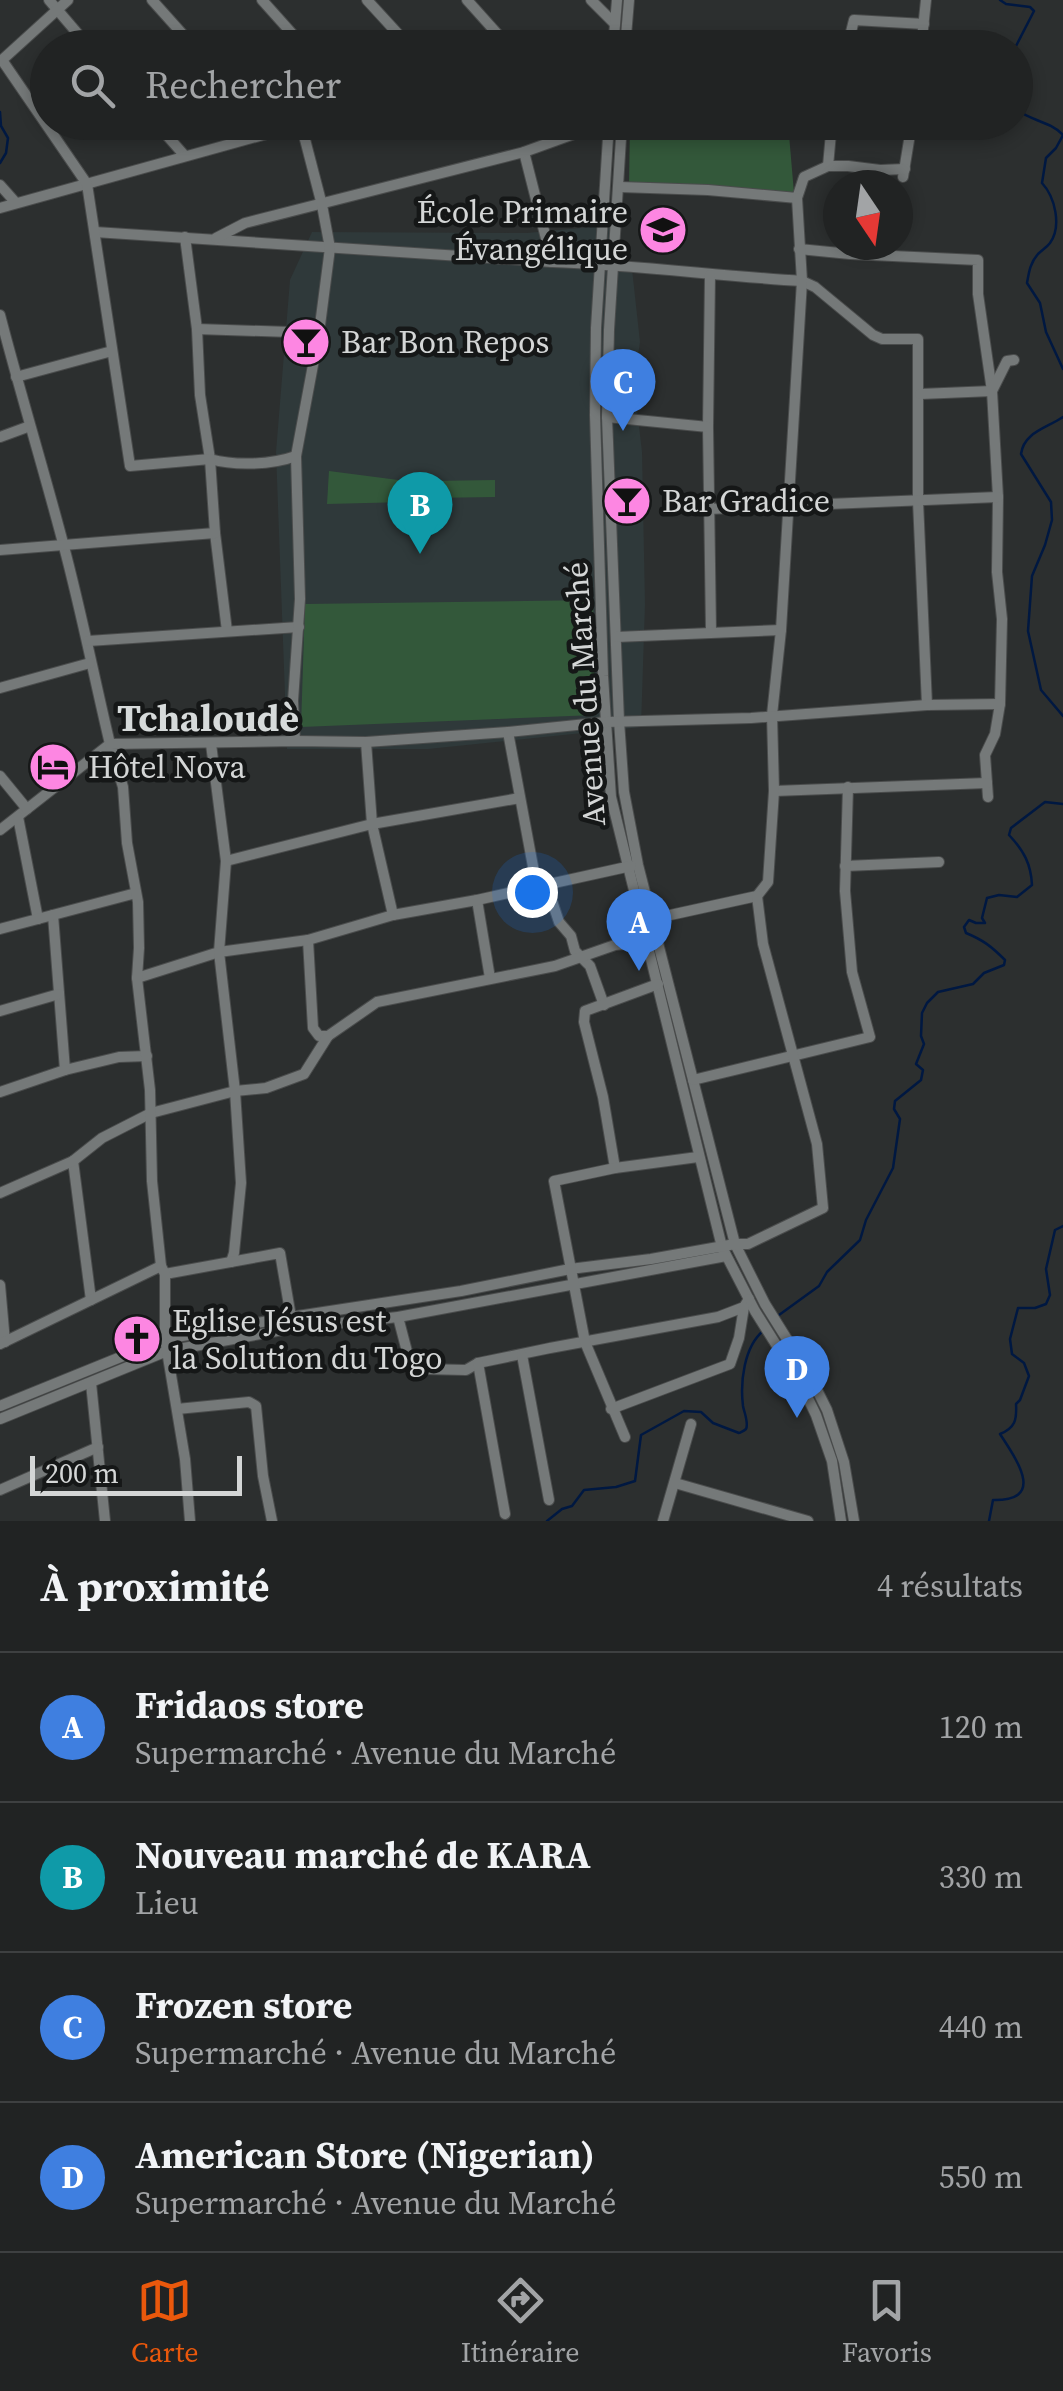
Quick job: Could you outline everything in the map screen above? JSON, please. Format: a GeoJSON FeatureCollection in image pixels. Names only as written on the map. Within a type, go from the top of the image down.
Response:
{"type":"FeatureCollection","features":[{"type":"Feature","properties":{"kind":"street"},"geometry":{"type":"LineString","coordinates":[[49,0],[75,30]]}},
{"type":"Feature","properties":{"kind":"street"},"geometry":{"type":"LineString","coordinates":[[36,30],[68,0]]}},
{"type":"Feature","properties":{"kind":"street"},"geometry":{"type":"LineString","coordinates":[[152,0],[179,30]]}},
{"type":"Feature","properties":{"kind":"street"},"geometry":{"type":"LineString","coordinates":[[262,0],[289,30]]}},
{"type":"Feature","properties":{"kind":"street"},"geometry":{"type":"LineString","coordinates":[[367,0],[395,30]]}},
{"type":"Feature","properties":{"kind":"street"},"geometry":{"type":"LineString","coordinates":[[468,0],[494,30]]}},
{"type":"Feature","properties":{"kind":"street"},"geometry":{"type":"LineString","coordinates":[[591,0],[612,30]]}},
{"type":"Feature","properties":{"kind":"street"},"geometry":{"type":"LineString","coordinates":[[616,0],[618,30]]}},
{"type":"Feature","properties":{"kind":"street"},"geometry":{"type":"LineString","coordinates":[[620,30],[629,0]]}},
{"type":"Feature","properties":{"kind":"street"},"geometry":{"type":"LineString","coordinates":[[923,30],[926,0]]}},
{"type":"Feature","properties":{"kind":"street"},"geometry":{"type":"LineString","coordinates":[[851,30],[854,20],[924,24]]}},
{"type":"Feature","properties":{"kind":"street"},"geometry":{"type":"LineString","coordinates":[[30,35],[2,60],[30,101]]}},
{"type":"Feature","properties":{"kind":"street"},"geometry":{"type":"LineString","coordinates":[[57,140],[87,184],[130,466],[210,459],[243,463],[296,456]]}},
{"type":"Feature","properties":{"kind":"street"},"geometry":{"type":"LineString","coordinates":[[171,140],[184,156]]}},
{"type":"Feature","properties":{"kind":"street"},"geometry":{"type":"LineString","coordinates":[[0,208],[242,140]]}},
{"type":"Feature","properties":{"kind":"street"},"geometry":{"type":"LineString","coordinates":[[296,740],[296,456],[330,248],[308,140]]}},
{"type":"Feature","properties":{"kind":"street"},"geometry":{"type":"LineString","coordinates":[[215,239],[245,223],[558,140]]}},
{"type":"Feature","properties":{"kind":"street","name":"Avenue du Marché"},"geometry":{"type":"LineString","coordinates":[[607,140],[596,328],[596,468],[611,798],[652,919],[698,1157],[724,1252],[749,1306],[802,1386],[816,1415],[832,1460],[841,1521]]}},
{"type":"Feature","properties":{"kind":"street","name":"Avenue du Marché"},"geometry":{"type":"LineString","coordinates":[[621,140],[607,417],[619,721],[632,866],[646,942],[693,1080],[735,1244],[765,1304],[828,1410],[844,1462],[854,1521]]}},
{"type":"Feature","properties":{"kind":"street"},"geometry":{"type":"LineString","coordinates":[[828,166],[830,140]]}},
{"type":"Feature","properties":{"kind":"street"},"geometry":{"type":"LineString","coordinates":[[652,919],[756,896],[768,882],[774,791],[772,714],[781,630],[802,281],[797,198],[804,177],[828,166],[904,173],[909,140]]}},
{"type":"Feature","properties":{"kind":"street"},"geometry":{"type":"LineString","coordinates":[[524,152],[552,262]]}},
{"type":"Feature","properties":{"kind":"street"},"geometry":{"type":"LineString","coordinates":[[0,185],[16,204]]}},
{"type":"Feature","properties":{"kind":"street"},"geometry":{"type":"LineString","coordinates":[[620,187],[797,198]]}},
{"type":"Feature","properties":{"kind":"street"},"geometry":{"type":"LineString","coordinates":[[95,232],[614,264],[802,281],[815,286],[873,335],[918,340],[918,500],[927,705]]}},
{"type":"Feature","properties":{"kind":"street"},"geometry":{"type":"LineString","coordinates":[[185,237],[227,631]]}},
{"type":"Feature","properties":{"kind":"street"},"geometry":{"type":"LineString","coordinates":[[799,249],[978,260],[978,294],[992,391],[1002,619],[1000,704],[995,734],[985,755],[988,797]]}},
{"type":"Feature","properties":{"kind":"street"},"geometry":{"type":"LineString","coordinates":[[710,275],[711,632]]}},
{"type":"Feature","properties":{"kind":"street"},"geometry":{"type":"LineString","coordinates":[[0,315],[63,544],[123,787],[126,843],[136,893],[140,948],[136,978],[147,1056],[152,1180],[163,1270],[166,1345],[185,1460],[190,1521]]}},
{"type":"Feature","properties":{"kind":"street"},"geometry":{"type":"LineString","coordinates":[[596,328],[609,330]]}},
{"type":"Feature","properties":{"kind":"street"},"geometry":{"type":"LineString","coordinates":[[196,329],[319,333]]}},
{"type":"Feature","properties":{"kind":"street"},"geometry":{"type":"LineString","coordinates":[[16,377],[112,351]]}},
{"type":"Feature","properties":{"kind":"street"},"geometry":{"type":"LineString","coordinates":[[992,391],[1007,361],[1014,360]]}},
{"type":"Feature","properties":{"kind":"street"},"geometry":{"type":"LineString","coordinates":[[920,394],[992,391]]}},
{"type":"Feature","properties":{"kind":"street"},"geometry":{"type":"LineString","coordinates":[[607,417],[708,427]]}},
{"type":"Feature","properties":{"kind":"street"},"geometry":{"type":"LineString","coordinates":[[0,438],[30,426]]}},
{"type":"Feature","properties":{"kind":"street"},"geometry":{"type":"LineString","coordinates":[[596,468],[610,468]]}},
{"type":"Feature","properties":{"kind":"street"},"geometry":{"type":"LineString","coordinates":[[708,508],[998,497]]}},
{"type":"Feature","properties":{"kind":"street"},"geometry":{"type":"LineString","coordinates":[[0,550],[215,533]]}},
{"type":"Feature","properties":{"kind":"street"},"geometry":{"type":"LineString","coordinates":[[88,641],[298,627]]}},
{"type":"Feature","properties":{"kind":"street"},"geometry":{"type":"LineString","coordinates":[[616,637],[781,630]]}},
{"type":"Feature","properties":{"kind":"street"},"geometry":{"type":"LineString","coordinates":[[0,688],[90,663]]}},
{"type":"Feature","properties":{"kind":"street"},"geometry":{"type":"LineString","coordinates":[[0,830],[110,744],[366,742],[619,721],[1000,704]]}},
{"type":"Feature","properties":{"kind":"street"},"geometry":{"type":"LineString","coordinates":[[508,732],[542,887],[559,922],[571,936],[575,951],[590,966],[604,1005]]}},
{"type":"Feature","properties":{"kind":"street"},"geometry":{"type":"LineString","coordinates":[[366,742],[372,824],[393,916]]}},
{"type":"Feature","properties":{"kind":"street"},"geometry":{"type":"LineString","coordinates":[[211,744],[226,861],[218,952],[235,1090],[241,1183],[231,1262]]}},
{"type":"Feature","properties":{"kind":"street"},"geometry":{"type":"LineString","coordinates":[[0,776],[22,813],[38,919]]}},
{"type":"Feature","properties":{"kind":"street"},"geometry":{"type":"LineString","coordinates":[[774,791],[987,783]]}},
{"type":"Feature","properties":{"kind":"street"},"geometry":{"type":"LineString","coordinates":[[693,1080],[870,1036],[852,972],[845,866],[848,786]]}},
{"type":"Feature","properties":{"kind":"street"},"geometry":{"type":"LineString","coordinates":[[226,861],[372,824],[520,798]]}},
{"type":"Feature","properties":{"kind":"street"},"geometry":{"type":"LineString","coordinates":[[845,866],[939,862]]}},
{"type":"Feature","properties":{"kind":"street"},"geometry":{"type":"LineString","coordinates":[[136,978],[218,952],[308,940],[393,916],[632,866]]}},
{"type":"Feature","properties":{"kind":"street"},"geometry":{"type":"LineString","coordinates":[[0,929],[136,893]]}},
{"type":"Feature","properties":{"kind":"street"},"geometry":{"type":"LineString","coordinates":[[0,1419],[91,1383],[166,1345],[398,1317],[724,1252],[823,1208],[817,1144],[763,944],[756,896]]}},
{"type":"Feature","properties":{"kind":"street"},"geometry":{"type":"LineString","coordinates":[[478,900],[490,978]]}},
{"type":"Feature","properties":{"kind":"street"},"geometry":{"type":"LineString","coordinates":[[53,916],[65,1070]]}},
{"type":"Feature","properties":{"kind":"street"},"geometry":{"type":"LineString","coordinates":[[308,940],[314,1028],[319,1036],[328,1036]]}},
{"type":"Feature","properties":{"kind":"street"},"geometry":{"type":"LineString","coordinates":[[0,1194],[73,1161],[102,1138],[150,1112],[235,1090],[266,1088],[304,1074],[328,1036],[378,1002],[555,966],[616,945],[646,942]]}},
{"type":"Feature","properties":{"kind":"street"},"geometry":{"type":"LineString","coordinates":[[616,1168],[584,1011],[662,983]]}},
{"type":"Feature","properties":{"kind":"street"},"geometry":{"type":"LineString","coordinates":[[0,1011],[59,994]]}},
{"type":"Feature","properties":{"kind":"street"},"geometry":{"type":"LineString","coordinates":[[0,1092],[65,1070],[119,1057],[147,1056]]}},
{"type":"Feature","properties":{"kind":"street"},"geometry":{"type":"LineString","coordinates":[[625,1438],[585,1342],[554,1180],[698,1157]]}},
{"type":"Feature","properties":{"kind":"street"},"geometry":{"type":"LineString","coordinates":[[73,1161],[91,1300]]}},
{"type":"Feature","properties":{"kind":"street"},"geometry":{"type":"LineString","coordinates":[[0,1406],[166,1345],[291,1316],[461,1291],[570,1269],[724,1252]]}},
{"type":"Feature","properties":{"kind":"street"},"geometry":{"type":"LineString","coordinates":[[0,1284],[2,1343],[163,1270],[280,1253],[291,1316]]}},
{"type":"Feature","properties":{"kind":"street"},"geometry":{"type":"LineString","coordinates":[[398,1317],[410,1363],[440,1371],[466,1370],[478,1363],[718,1317],[749,1306]]}},
{"type":"Feature","properties":{"kind":"street"},"geometry":{"type":"LineString","coordinates":[[612,1409],[730,1364],[749,1306]]}},
{"type":"Feature","properties":{"kind":"street"},"geometry":{"type":"LineString","coordinates":[[522,1355],[548,1500]]}},
{"type":"Feature","properties":{"kind":"street"},"geometry":{"type":"LineString","coordinates":[[478,1363],[506,1514]]}},
{"type":"Feature","properties":{"kind":"street"},"geometry":{"type":"LineString","coordinates":[[91,1383],[106,1521]]}},
{"type":"Feature","properties":{"kind":"street"},"geometry":{"type":"LineString","coordinates":[[177,1410],[248,1402],[256,1406],[272,1521]]}},
{"type":"Feature","properties":{"kind":"street"},"geometry":{"type":"LineString","coordinates":[[663,1521],[691,1424]]}},
{"type":"Feature","properties":{"kind":"street"},"geometry":{"type":"LineString","coordinates":[[0,1490],[98,1447]]}},
{"type":"Feature","properties":{"kind":"street"},"geometry":{"type":"LineString","coordinates":[[674,1483],[808,1521]]}},
{"type":"Feature","properties":{"kind":"shaded area"},"geometry":{"type":"Polygon","coordinates":[[[612,225],[632,269],[640,342],[634,383],[642,452],[645,604],[641,727],[428,749],[287,749],[276,452],[290,280],[312,232],[527,233],[612,225]]]}},
{"type":"Feature","properties":{"kind":"green space"},"geometry":{"type":"Polygon","coordinates":[[[630,140],[789,140],[794,193],[629,185],[630,140]]]}},
{"type":"Feature","properties":{"kind":"green space"},"geometry":{"type":"Polygon","coordinates":[[[329,471],[406,481],[406,502],[327,504],[329,471]]]}},
{"type":"Feature","properties":{"kind":"green space"},"geometry":{"type":"Polygon","coordinates":[[[495,480],[495,497],[430,498],[430,481],[495,480]]]}},
{"type":"Feature","properties":{"kind":"green space"},"geometry":{"type":"Polygon","coordinates":[[[593,600],[595,715],[301,727],[305,604],[593,600]]]}},
{"type":"Feature","properties":{"kind":"waterway"},"geometry":{"type":"LineString","coordinates":[[1000,0],[1034,11],[1024,30]]}},
{"type":"Feature","properties":{"kind":"waterway"},"geometry":{"type":"LineString","coordinates":[[0,112],[1,126],[8,138],[0,163]]}},
{"type":"Feature","properties":{"kind":"waterway"},"geometry":{"type":"LineString","coordinates":[[1033,119],[1063,135],[1046,158],[1042,183],[1053,204],[1056,228],[1050,243],[1033,261],[1027,283],[1040,303],[1046,332],[1063,369]]}},
{"type":"Feature","properties":{"kind":"waterway"},"geometry":{"type":"LineString","coordinates":[[1063,417],[1031,436],[1021,454],[1051,502],[1052,520],[1032,576],[1028,631],[1041,690],[1063,716]]}},
{"type":"Feature","properties":{"kind":"waterway"},"geometry":{"type":"LineString","coordinates":[[779,1315],[819,1286],[827,1272],[860,1240],[893,1168],[900,1119],[894,1109],[895,1101],[921,1080],[923,1070],[916,1064],[924,1044],[922,1013],[938,992],[973,984],[984,973],[1004,965],[1000,955],[966,933],[964,927],[969,920],[985,923],[982,918],[987,898],[1017,897],[1032,885],[1026,858],[1009,835],[1011,828],[1045,802],[1063,804]]}},
{"type":"Feature","properties":{"kind":"waterway"},"geometry":{"type":"LineString","coordinates":[[989,1521],[993,1500],[1019,1494],[1023,1486],[1019,1466],[1000,1434],[1014,1423],[1016,1404],[1029,1376],[1024,1363],[1012,1354],[1010,1339],[1018,1308],[1046,1304],[1050,1295],[1046,1269],[1055,1230],[1063,1226]]}},
{"type":"Feature","properties":{"kind":"waterway"},"geometry":{"type":"LineString","coordinates":[[547,1521],[572,1506],[584,1490],[635,1481],[641,1435],[684,1411],[701,1412],[713,1423],[739,1433],[745,1430],[743,1376],[751,1346],[763,1331]]}},
{"type":"Feature","properties":{"kind":"place","name":"École Primaire Évangélique"},"geometry":{"type":"Point","coordinates":[663,230]}},
{"type":"Feature","properties":{"kind":"place","name":"Bar Bon Repos"},"geometry":{"type":"Point","coordinates":[306,342]}},
{"type":"Feature","properties":{"kind":"place","name":"Frozen store"},"geometry":{"type":"Point","coordinates":[623,431]}},
{"type":"Feature","properties":{"kind":"place","name":"Bar Gradice"},"geometry":{"type":"Point","coordinates":[627,501]}},
{"type":"Feature","properties":{"kind":"place","name":"Nouveau marché de KARA"},"geometry":{"type":"Point","coordinates":[420,554]}},
{"type":"Feature","properties":{"kind":"place","name":"Hôtel Nova"},"geometry":{"type":"Point","coordinates":[53,767]}},
{"type":"Feature","properties":{"kind":"place","name":"Fridaos store"},"geometry":{"type":"Point","coordinates":[639,971]}},
{"type":"Feature","properties":{"kind":"place","name":"Eglise Jésus est la Solution du Togo"},"geometry":{"type":"Point","coordinates":[137,1339]}},
{"type":"Feature","properties":{"kind":"place","name":"American Store (Nigerian)"},"geometry":{"type":"Point","coordinates":[797,1418]}},
{"type":"Feature","properties":{"kind":"district","name":"Tchaloudè"},"geometry":{"type":"Point","coordinates":[208,718]}}]}
